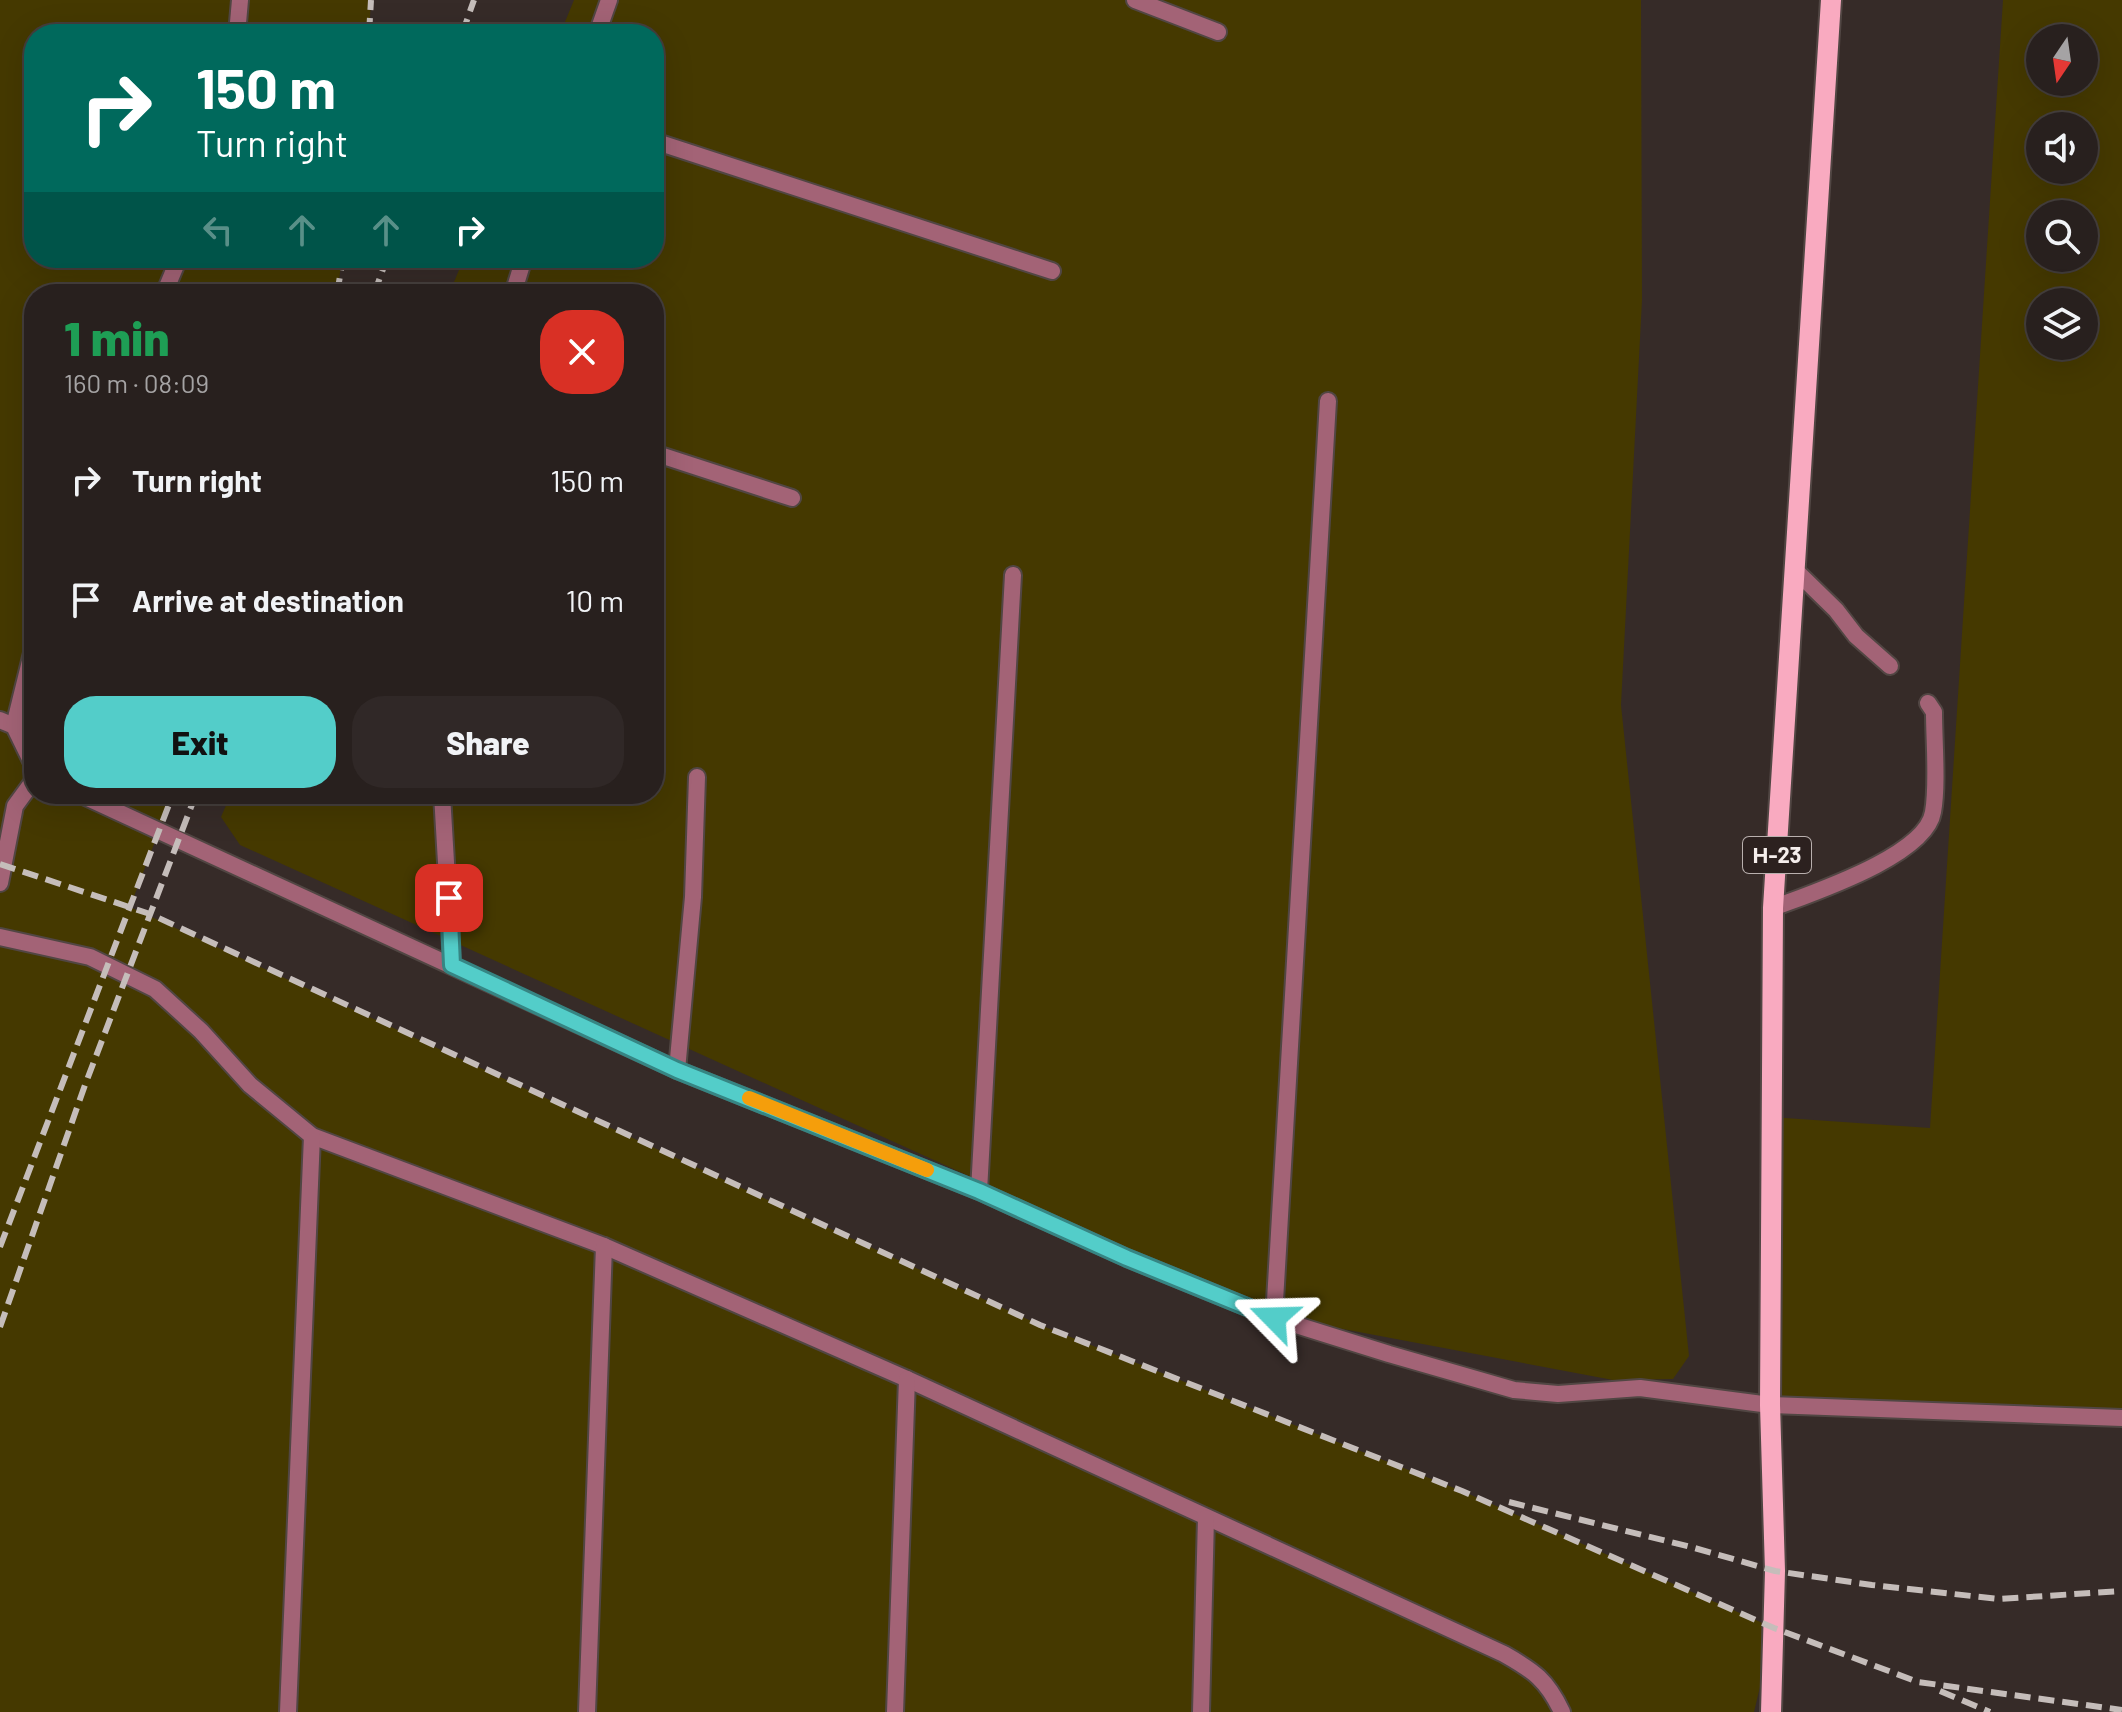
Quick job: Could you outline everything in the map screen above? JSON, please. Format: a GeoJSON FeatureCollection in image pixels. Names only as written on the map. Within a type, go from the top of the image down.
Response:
{"type":"FeatureCollection","features":[{"type":"Feature","properties":{"kind":"main road","name":"Н-23"},"geometry":{"type":"LineString","coordinates":[[1771,1712],[1775,1571],[1770,1405],[1773,908],[1831,0]]}},
{"type":"Feature","properties":{"kind":"lane"},"geometry":{"type":"LineString","coordinates":[[238,24],[240,0]]}},
{"type":"Feature","properties":{"kind":"lane"},"geometry":{"type":"LineString","coordinates":[[601,24],[609,0]]}},
{"type":"Feature","properties":{"kind":"lane"},"geometry":{"type":"LineString","coordinates":[[1135,0],[1218,32]]}},
{"type":"Feature","properties":{"kind":"lane"},"geometry":{"type":"LineString","coordinates":[[664,144],[1052,271]]}},
{"type":"Feature","properties":{"kind":"lane"},"geometry":{"type":"LineString","coordinates":[[1274,1318],[1328,401]]}},
{"type":"Feature","properties":{"kind":"lane"},"geometry":{"type":"LineString","coordinates":[[664,456],[792,498]]}},
{"type":"Feature","properties":{"kind":"lane"},"geometry":{"type":"LineString","coordinates":[[1794,569],[1836,610],[1856,636],[1890,666]]}},
{"type":"Feature","properties":{"kind":"lane"},"geometry":{"type":"LineString","coordinates":[[979,1191],[1013,575]]}},
{"type":"Feature","properties":{"kind":"lane"},"geometry":{"type":"LineString","coordinates":[[24,674],[7,723],[24,751]]}},
{"type":"Feature","properties":{"kind":"lane"},"geometry":{"type":"LineString","coordinates":[[1773,908],[1865,871],[1900,851],[1927,829],[1933,813],[1934,712],[1928,703]]}},
{"type":"Feature","properties":{"kind":"lane"},"geometry":{"type":"LineString","coordinates":[[677,1070],[693,897],[697,777]]}},
{"type":"Feature","properties":{"kind":"lane"},"geometry":{"type":"LineString","coordinates":[[0,883],[15,806],[24,794]]}},
{"type":"Feature","properties":{"kind":"lane"},"geometry":{"type":"LineString","coordinates":[[101,804],[677,1070],[979,1191],[1127,1258],[1274,1318],[1514,1390],[1558,1394],[1640,1388],[1770,1405],[2122,1418]]}},
{"type":"Feature","properties":{"kind":"lane"},"geometry":{"type":"LineString","coordinates":[[443,804],[452,965]]}},
{"type":"Feature","properties":{"kind":"lane"},"geometry":{"type":"LineString","coordinates":[[0,937],[90,957],[155,989],[201,1031],[250,1085],[312,1136],[604,1246],[907,1379],[1504,1654],[1534,1671],[1552,1690],[1562,1712]]}},
{"type":"Feature","properties":{"kind":"lane"},"geometry":{"type":"LineString","coordinates":[[288,1712],[312,1136]]}},
{"type":"Feature","properties":{"kind":"lane"},"geometry":{"type":"LineString","coordinates":[[587,1712],[604,1246]]}},
{"type":"Feature","properties":{"kind":"lane"},"geometry":{"type":"LineString","coordinates":[[895,1712],[907,1379]]}},
{"type":"Feature","properties":{"kind":"lane"},"geometry":{"type":"LineString","coordinates":[[1201,1712],[1206,1518]]}},
{"type":"Feature","properties":{"kind":"shaded area"},"geometry":{"type":"Polygon","coordinates":[[[0,0],[371,0],[370,24],[24,24],[24,268],[341,268],[338,284],[24,284],[24,804],[169,804],[130,907],[1040,1325],[1462,1491],[1774,1628],[1754,1712],[0,1712],[0,0]]]}},
{"type":"Feature","properties":{"kind":"shaded area"},"geometry":{"type":"Polygon","coordinates":[[[574,0],[1641,0],[1642,300],[1621,705],[1689,1356],[1673,1379],[1613,1380],[1327,1326],[1187,1275],[240,845],[221,817],[227,804],[664,804],[664,284],[453,284],[460,268],[664,268],[664,24],[564,24],[574,0]]]}},
{"type":"Feature","properties":{"kind":"shaded area"},"geometry":{"type":"Polygon","coordinates":[[[2003,0],[2122,0],[2122,1418],[1770,1405],[1770,1117],[1930,1128],[2003,0]]]}},
{"type":"Feature","properties":{"kind":"railway"},"geometry":{"type":"LineString","coordinates":[[370,24],[371,0]]}},
{"type":"Feature","properties":{"kind":"railway"},"geometry":{"type":"LineString","coordinates":[[466,24],[474,0]]}},
{"type":"Feature","properties":{"kind":"railway"},"geometry":{"type":"LineString","coordinates":[[339,284],[341,268]]}},
{"type":"Feature","properties":{"kind":"railway"},"geometry":{"type":"LineString","coordinates":[[378,284],[383,268]]}},
{"type":"Feature","properties":{"kind":"railway"},"geometry":{"type":"LineString","coordinates":[[0,1247],[169,804]]}},
{"type":"Feature","properties":{"kind":"railway"},"geometry":{"type":"LineString","coordinates":[[0,1327],[85,1085],[192,804]]}},
{"type":"Feature","properties":{"kind":"railway"},"geometry":{"type":"LineString","coordinates":[[0,864],[150,914],[1040,1325],[1462,1491],[1774,1628],[1918,1682],[2122,1710]]}},
{"type":"Feature","properties":{"kind":"railway"},"geometry":{"type":"LineString","coordinates":[[1509,1502],[1775,1571],[1999,1599],[2122,1591]]}},
{"type":"Feature","properties":{"kind":"railway"},"geometry":{"type":"LineString","coordinates":[[1940,1691],[1990,1712]]}},
{"type":"Feature","properties":{"kind":"slow traffic"},"geometry":{"type":"LineString","coordinates":[[749,1098],[927,1170]]}},
{"type":"Feature","properties":{"kind":"route"},"geometry":{"type":"LineString","coordinates":[[449,898],[452,965],[677,1070],[979,1191],[1127,1258],[1274,1318]]}}]}
